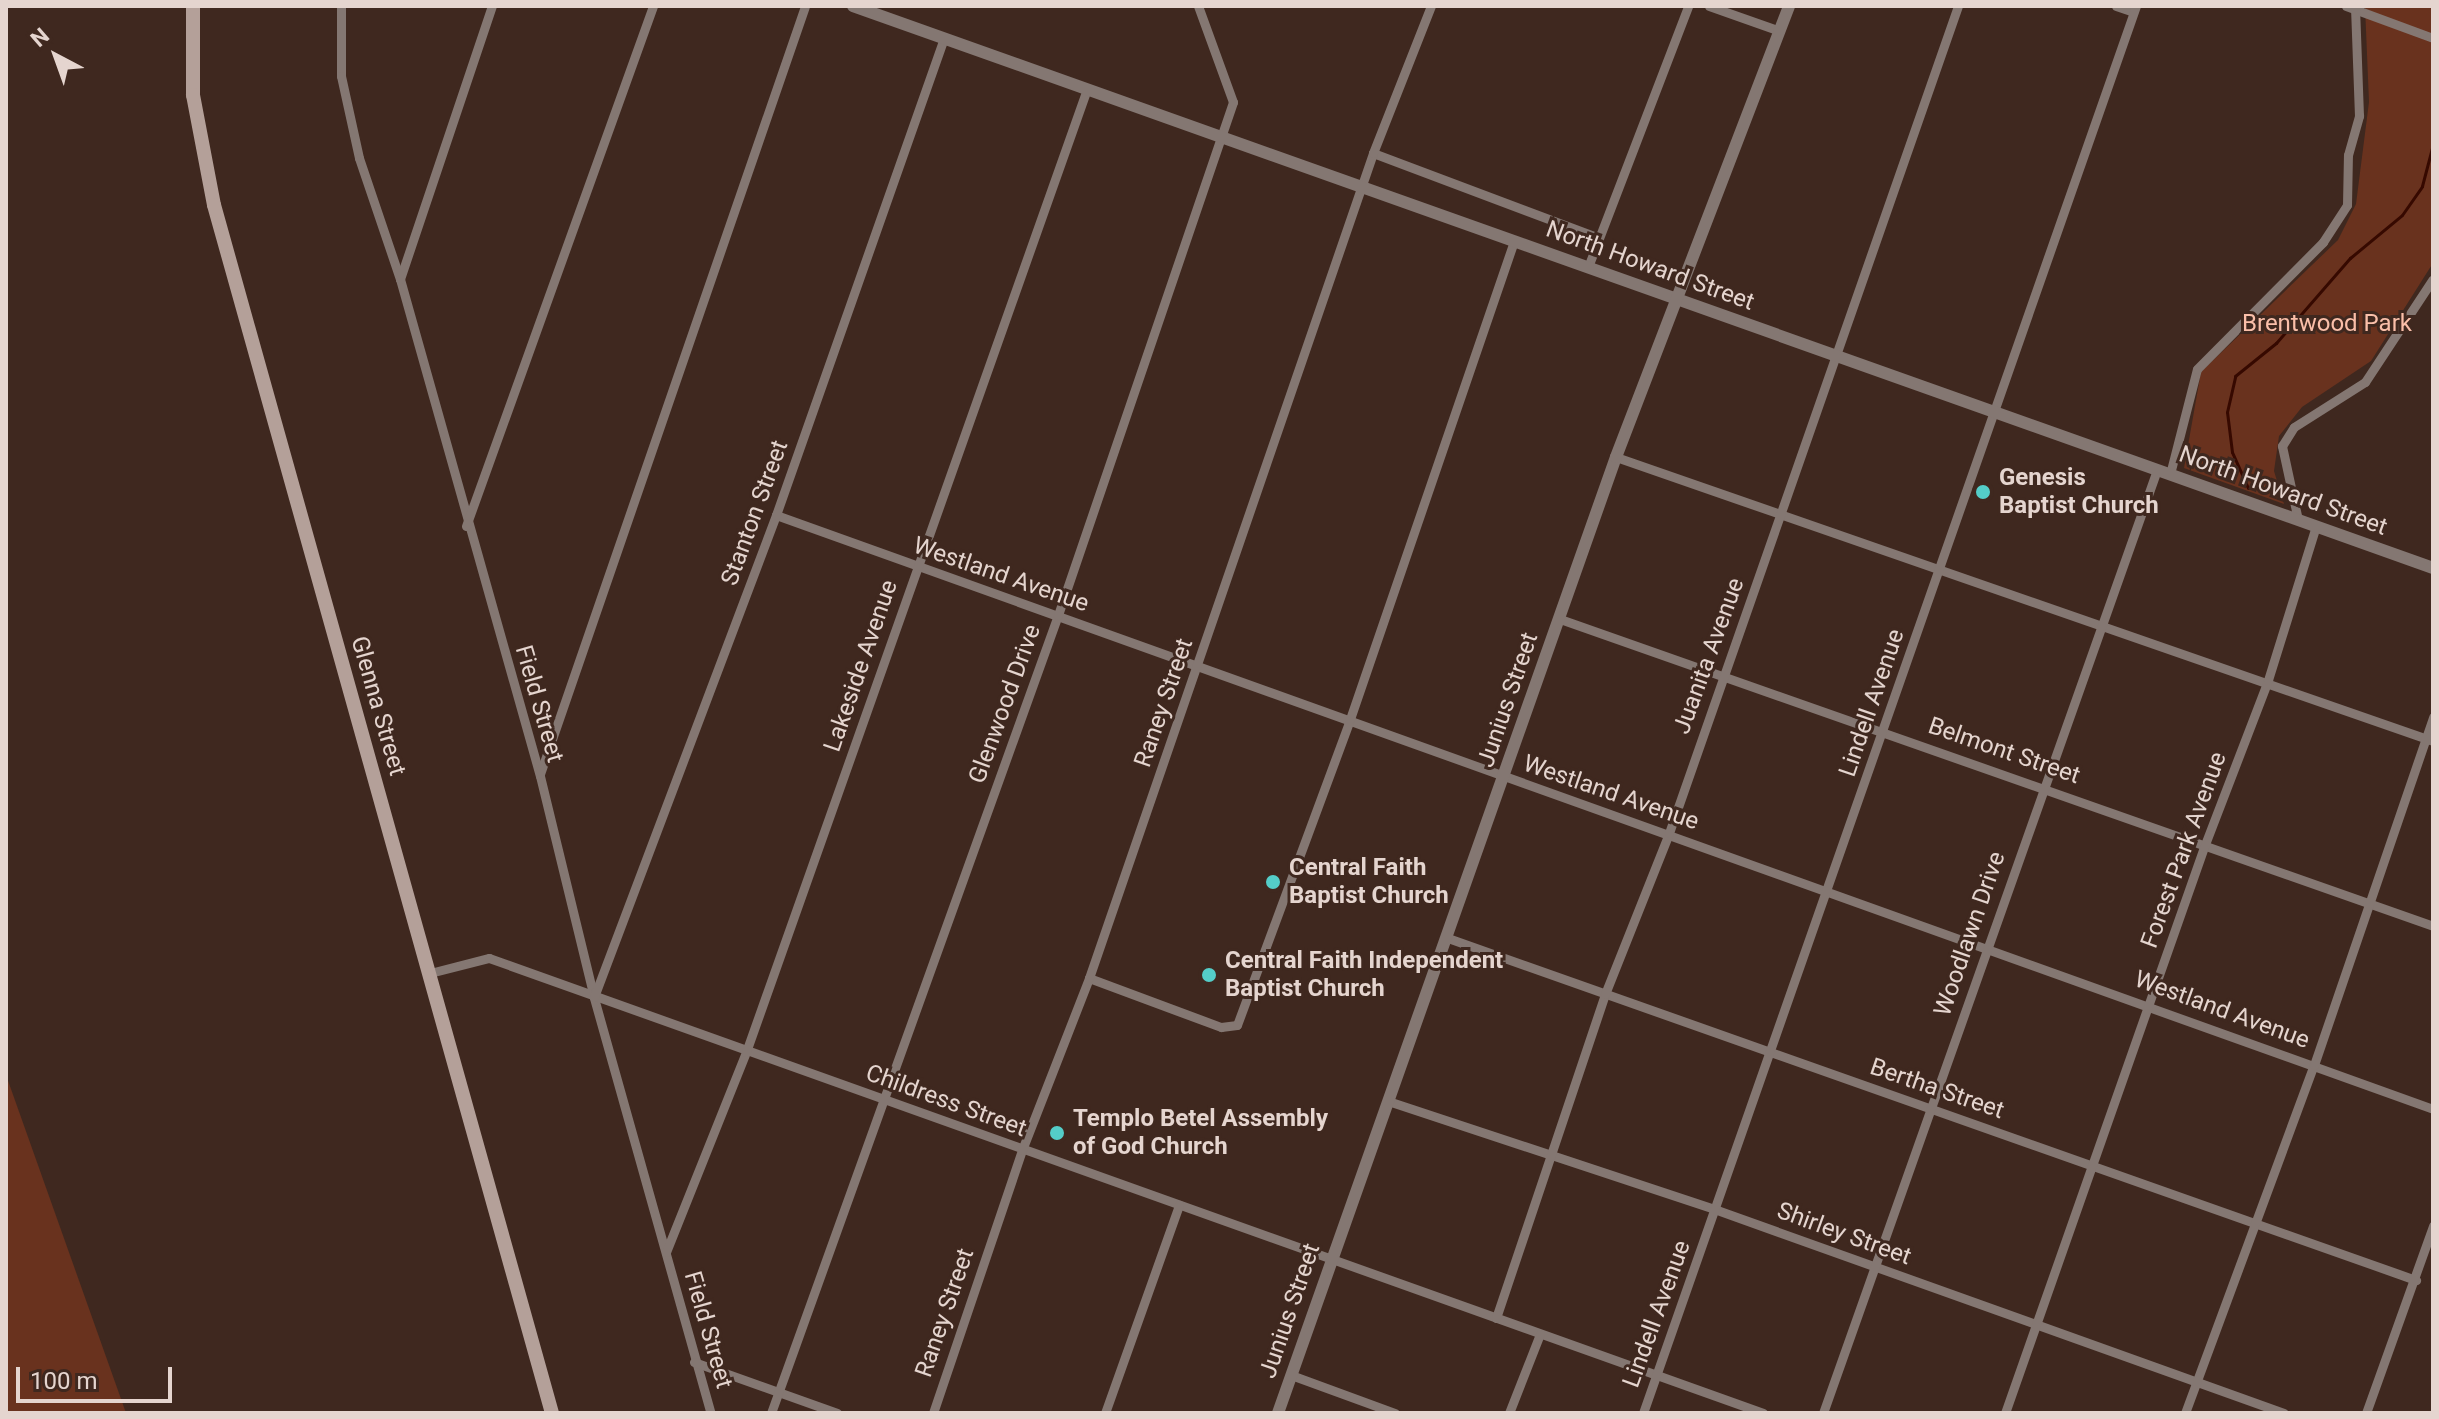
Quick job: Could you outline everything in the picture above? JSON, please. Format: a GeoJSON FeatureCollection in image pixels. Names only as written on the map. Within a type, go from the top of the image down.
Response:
{"type":"FeatureCollection","features":[{"type":"Feature","properties":{"kind":"main road","name":"Glenna Street"},"geometry":{"type":"LineString","coordinates":[[193,6],[193,95],[214,205],[552,1413]]}},
{"type":"Feature","properties":{"kind":"street","name":"Field Street"},"geometry":{"type":"LineString","coordinates":[[341,6],[341,76],[359,158],[400,279],[466,526],[540,776],[594,998],[694,1362],[711,1413]]}},
{"type":"Feature","properties":{"kind":"street"},"geometry":{"type":"LineString","coordinates":[[400,279],[492,6]]}},
{"type":"Feature","properties":{"kind":"street"},"geometry":{"type":"LineString","coordinates":[[466,526],[653,6]]}},
{"type":"Feature","properties":{"kind":"street"},"geometry":{"type":"LineString","coordinates":[[540,776],[805,6]]}},
{"type":"Feature","properties":{"kind":"street","name":"North Howard Street"},"geometry":{"type":"LineString","coordinates":[[853,6],[2433,568]]}},
{"type":"Feature","properties":{"kind":"street","name":"Glenwood Drive"},"geometry":{"type":"LineString","coordinates":[[771,1413],[886,1101],[1058,615],[1233,102],[1198,6]]}},
{"type":"Feature","properties":{"kind":"street","name":"Raney Street"},"geometry":{"type":"LineString","coordinates":[[933,1413],[1022,1150],[1089,978],[1198,667],[1373,153],[1431,6]]}},
{"type":"Feature","properties":{"kind":"street"},"geometry":{"type":"LineString","coordinates":[[1588,267],[1688,6]]}},
{"type":"Feature","properties":{"kind":"street"},"geometry":{"type":"LineString","coordinates":[[1709,6],[1780,31]]}},
{"type":"Feature","properties":{"kind":"street","name":"Junius Street"},"geometry":{"type":"LineString","coordinates":[[1278,1413],[1616,457],[1789,6]]}},
{"type":"Feature","properties":{"kind":"street","name":"Juanita Avenue"},"geometry":{"type":"LineString","coordinates":[[1496,1318],[1554,1155],[1605,994],[1669,833],[1721,676],[1783,512],[1958,6]]}},
{"type":"Feature","properties":{"kind":"street"},"geometry":{"type":"LineString","coordinates":[[2116,6],[2135,9]]}},
{"type":"Feature","properties":{"kind":"street"},"geometry":{"type":"LineString","coordinates":[[2352,8],[2433,38]]}},
{"type":"Feature","properties":{"kind":"street","name":"Woodlawn Drive"},"geometry":{"type":"LineString","coordinates":[[1823,1413],[1986,949],[2103,625],[2163,472],[2197,369],[2323,242],[2347,205],[2348,155],[2359,116],[2352,8]]}},
{"type":"Feature","properties":{"kind":"street","name":"Lindell Avenue"},"geometry":{"type":"LineString","coordinates":[[1643,1413],[1997,413],[2135,9]]}},
{"type":"Feature","properties":{"kind":"street","name":"Stanton Street"},"geometry":{"type":"LineString","coordinates":[[594,998],[776,515],[944,38]]}},
{"type":"Feature","properties":{"kind":"street","name":"Lakeside Avenue"},"geometry":{"type":"LineString","coordinates":[[665,1253],[746,1052],[1087,89]]}},
{"type":"Feature","properties":{"kind":"street"},"geometry":{"type":"LineString","coordinates":[[1373,153],[1599,238]]}},
{"type":"Feature","properties":{"kind":"street"},"geometry":{"type":"LineString","coordinates":[[1089,978],[1221,1027],[1237,1025],[1350,719],[1514,241]]}},
{"type":"Feature","properties":{"kind":"street"},"geometry":{"type":"LineString","coordinates":[[2298,520],[2282,446],[2294,427],[2365,382],[2433,279]]}},
{"type":"Feature","properties":{"kind":"street"},"geometry":{"type":"LineString","coordinates":[[1616,457],[1783,512],[1938,573],[2268,680],[2429,739]]}},
{"type":"Feature","properties":{"kind":"street","name":"Westland Avenue"},"geometry":{"type":"LineString","coordinates":[[776,515],[1350,719],[1504,778],[1828,888],[1986,949],[2151,1004],[2433,1109]]}},
{"type":"Feature","properties":{"kind":"street","name":"Forest Park Avenue"},"geometry":{"type":"LineString","coordinates":[[2005,1413],[2204,847],[2268,680],[2316,526]]}},
{"type":"Feature","properties":{"kind":"street","name":"Belmont Street"},"geometry":{"type":"LineString","coordinates":[[1560,619],[2045,785],[2204,847],[2433,926]]}},
{"type":"Feature","properties":{"kind":"street"},"geometry":{"type":"LineString","coordinates":[[2185,1413],[2314,1065],[2368,903],[2429,739],[2433,717]]}},
{"type":"Feature","properties":{"kind":"street","name":"Bertha Street"},"geometry":{"type":"LineString","coordinates":[[1445,937],[2416,1280]]}},
{"type":"Feature","properties":{"kind":"street","name":"Childress Street"},"geometry":{"type":"LineString","coordinates":[[430,973],[489,958],[1763,1413]]}},
{"type":"Feature","properties":{"kind":"street","name":"Shirley Street"},"geometry":{"type":"LineString","coordinates":[[1388,1101],[1876,1265],[2035,1327],[2284,1413]]}},
{"type":"Feature","properties":{"kind":"street"},"geometry":{"type":"LineString","coordinates":[[1105,1413],[1179,1205]]}},
{"type":"Feature","properties":{"kind":"street"},"geometry":{"type":"LineString","coordinates":[[2366,1413],[2433,1226]]}},
{"type":"Feature","properties":{"kind":"street"},"geometry":{"type":"LineString","coordinates":[[1509,1413],[1540,1334]]}},
{"type":"Feature","properties":{"kind":"street"},"geometry":{"type":"LineString","coordinates":[[694,1362],[837,1413]]}},
{"type":"Feature","properties":{"kind":"street"},"geometry":{"type":"LineString","coordinates":[[1291,1375],[1395,1413]]}},
{"type":"Feature","properties":{"kind":"green space","name":"Brentwood Park"},"geometry":{"type":"Polygon","coordinates":[[[2365,6],[2433,6],[2433,263],[2371,361],[2302,407],[2279,436],[2274,471],[2284,504],[2184,468],[2201,372],[2338,240],[2356,204],[2369,102],[2365,6]]]}},
{"type":"Feature","properties":{"kind":"green space"},"geometry":{"type":"Polygon","coordinates":[[[6,1075],[126,1413],[6,1413],[6,1075]]]}},
{"type":"Feature","properties":{"kind":"waterway"},"geometry":{"type":"LineString","coordinates":[[2433,6],[2433,11]]}},
{"type":"Feature","properties":{"kind":"waterway"},"geometry":{"type":"LineString","coordinates":[[2248,488],[2232,452],[2227,412],[2235,376],[2276,343],[2350,258],[2402,215],[2422,186],[2433,144]]}},
{"type":"Feature","properties":{"kind":"place","name":"Genesis Baptist Church"},"geometry":{"type":"Point","coordinates":[1983,492]}},
{"type":"Feature","properties":{"kind":"place","name":"Central Faith Baptist Church"},"geometry":{"type":"Point","coordinates":[1273,882]}},
{"type":"Feature","properties":{"kind":"place","name":"Central Faith Independent Baptist Church"},"geometry":{"type":"Point","coordinates":[1209,975]}},
{"type":"Feature","properties":{"kind":"place","name":"Templo Betel Assembly of God Church"},"geometry":{"type":"Point","coordinates":[1057,1133]}}]}
